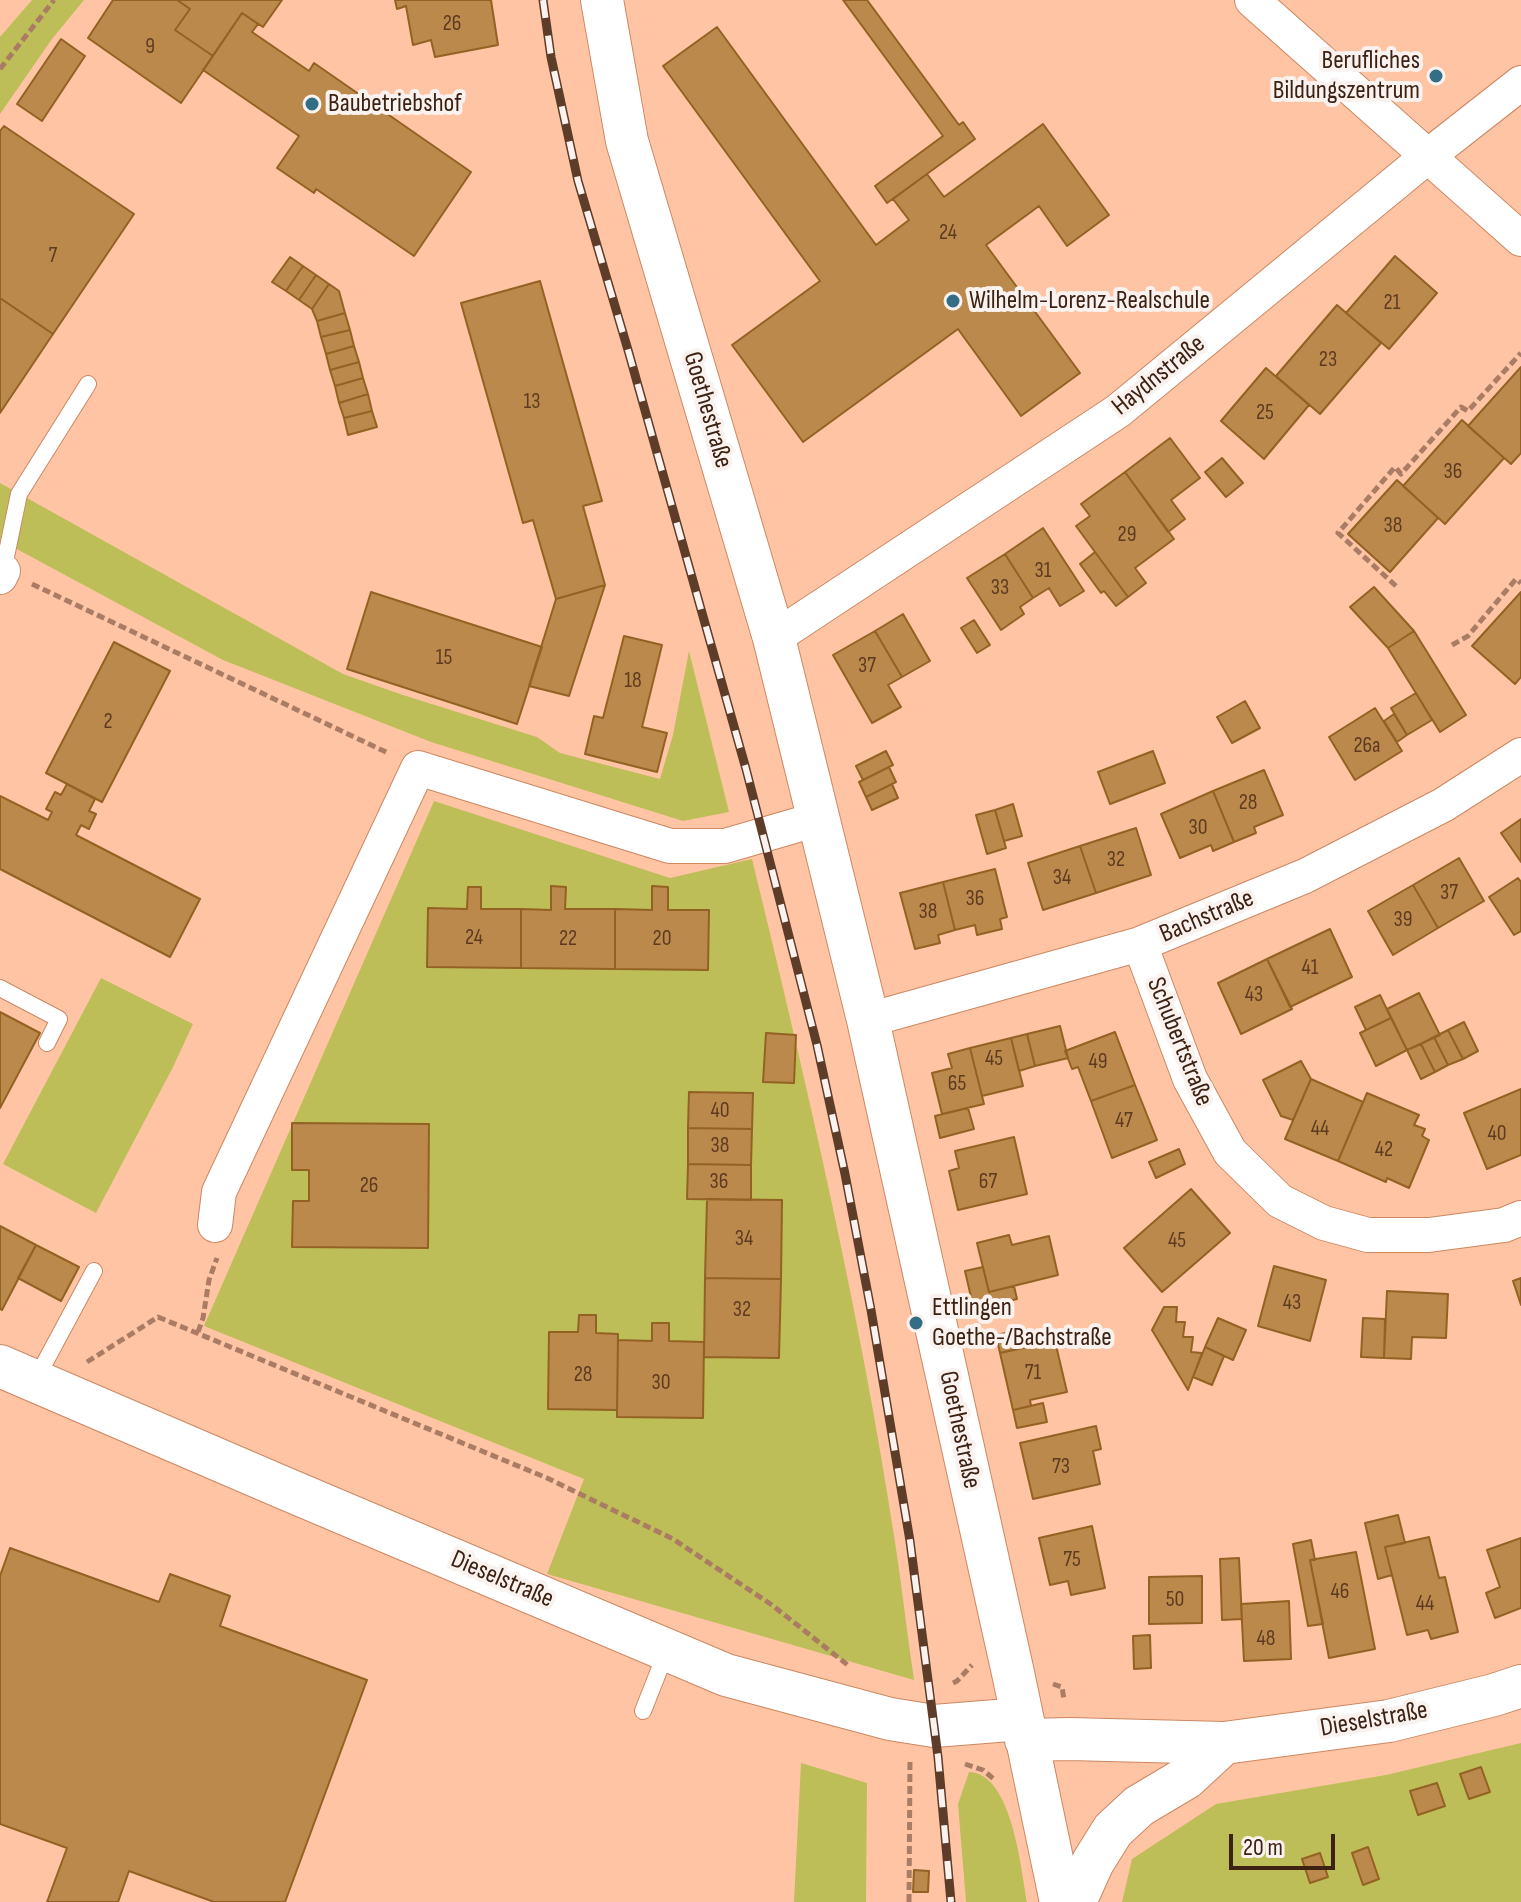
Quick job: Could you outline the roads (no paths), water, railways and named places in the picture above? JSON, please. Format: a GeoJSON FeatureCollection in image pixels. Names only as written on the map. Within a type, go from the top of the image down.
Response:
{"type":"FeatureCollection","features":[{"type":"Feature","properties":{"kind":"street","name":"Goethestraße"},"geometry":{"type":"LineString","coordinates":[[602,0],[627,141],[774,638],[868,1020],[1061,1902]]}},
{"type":"Feature","properties":{"kind":"street"},"geometry":{"type":"LineString","coordinates":[[1252,0],[1521,239]]}},
{"type":"Feature","properties":{"kind":"street","name":"Haydnstraße"},"geometry":{"type":"LineString","coordinates":[[774,638],[1118,411],[1521,83]]}},
{"type":"Feature","properties":{"kind":"street","name":"Bachstraße"},"geometry":{"type":"LineString","coordinates":[[868,1020],[1140,944],[1305,876],[1443,805],[1521,755]]}},
{"type":"Feature","properties":{"kind":"street"},"geometry":{"type":"LineString","coordinates":[[217,1239],[219,1192],[418,768],[670,846],[725,846],[818,819]]}},
{"type":"Feature","properties":{"kind":"street","name":"Schubertstraße"},"geometry":{"type":"LineString","coordinates":[[1140,944],[1190,1079],[1230,1152],[1280,1201],[1324,1223],[1368,1235],[1429,1235],[1504,1225],[1521,1218]]}},
{"type":"Feature","properties":{"kind":"street","name":"Dieselstraße"},"geometry":{"type":"LineString","coordinates":[[28,1378],[726,1675],[890,1719],[934,1726],[1024,1730],[1070,1739],[1224,1743],[1389,1721],[1521,1686]]}},
{"type":"Feature","properties":{"kind":"street"},"geometry":{"type":"LineString","coordinates":[[1075,1902],[1093,1862],[1113,1830],[1139,1806],[1186,1778],[1224,1743]]}},
{"type":"Feature","properties":{"kind":"lane"},"geometry":{"type":"LineString","coordinates":[[2,574],[19,494],[88,384]]}},
{"type":"Feature","properties":{"kind":"lane"},"geometry":{"type":"LineString","coordinates":[[0,988],[59,1019],[47,1043]]}},
{"type":"Feature","properties":{"kind":"lane"},"geometry":{"type":"LineString","coordinates":[[28,1378],[94,1271]]}},
{"type":"Feature","properties":{"kind":"lane"},"geometry":{"type":"LineString","coordinates":[[643,1711],[667,1650]]}},
{"type":"Feature","properties":{"kind":"railway"},"geometry":{"type":"LineString","coordinates":[[543,0],[551,57],[578,181],[746,769],[817,1045],[845,1174],[910,1541],[938,1757],[951,1902]]}},
{"type":"Feature","properties":{"kind":"place","name":"Berufliches Bildungszentrum"},"geometry":{"type":"Point","coordinates":[1436,76]}},
{"type":"Feature","properties":{"kind":"place","name":"Baubetriebshof"},"geometry":{"type":"Point","coordinates":[312,104]}},
{"type":"Feature","properties":{"kind":"place","name":"Wilhelm-Lorenz-Realschule"},"geometry":{"type":"Point","coordinates":[953,301]}},
{"type":"Feature","properties":{"kind":"place","name":"Ettlingen Goethe-/Bachstraße"},"geometry":{"type":"Point","coordinates":[916,1323]}}]}
